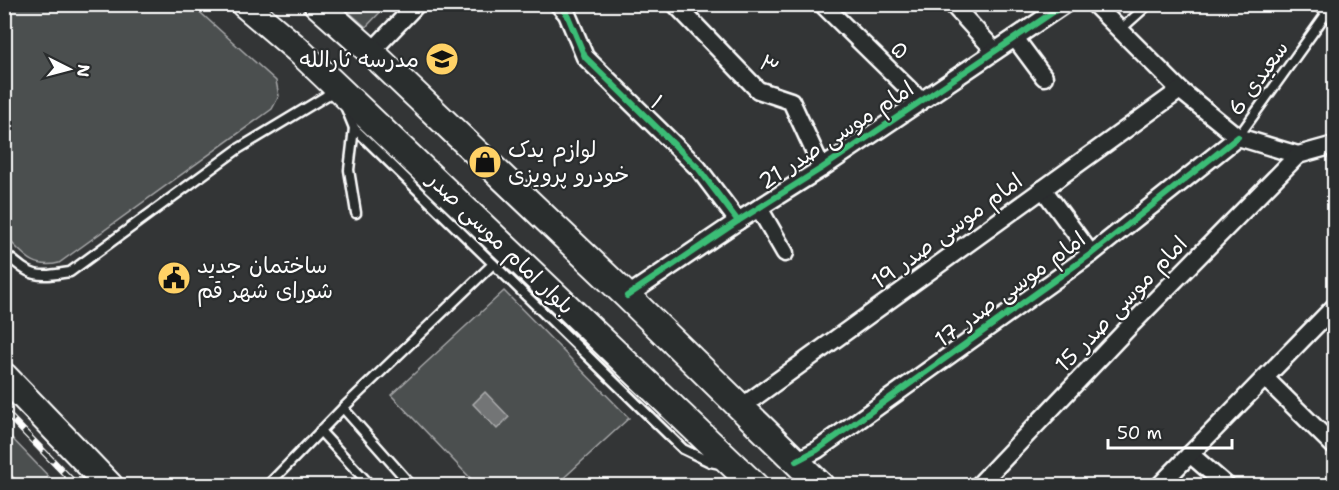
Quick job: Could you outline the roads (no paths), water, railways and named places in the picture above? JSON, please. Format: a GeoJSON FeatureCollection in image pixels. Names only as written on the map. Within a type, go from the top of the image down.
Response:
{"type":"FeatureCollection","features":[{"type":"Feature","properties":{"kind":"main road","name":"بلوار امام موسی صدر"},"geometry":{"type":"LineString","coordinates":[[244,4],[297,49],[755,486]]}},
{"type":"Feature","properties":{"kind":"main road"},"geometry":{"type":"LineString","coordinates":[[317,4],[371,52],[627,296],[821,486]]}},
{"type":"Feature","properties":{"kind":"main road"},"geometry":{"type":"LineString","coordinates":[[4,376],[110,486]]}},
{"type":"Feature","properties":{"kind":"street"},"geometry":{"type":"LineString","coordinates":[[371,52],[417,4]]}},
{"type":"Feature","properties":{"kind":"street","name":"۱"},"geometry":{"type":"LineString","coordinates":[[558,4],[567,14],[585,57],[699,168],[738,221]]}},
{"type":"Feature","properties":{"kind":"street","name":"۳"},"geometry":{"type":"LineString","coordinates":[[675,4],[758,90],[791,101],[822,168]]}},
{"type":"Feature","properties":{"kind":"street","name":"۵"},"geometry":{"type":"LineString","coordinates":[[822,4],[921,102]]}},
{"type":"Feature","properties":{"kind":"street"},"geometry":{"type":"LineString","coordinates":[[951,4],[995,51]]}},
{"type":"Feature","properties":{"kind":"street","name":"امام موسی صدر 21"},"geometry":{"type":"LineString","coordinates":[[627,296],[1065,4]]}},
{"type":"Feature","properties":{"kind":"street"},"geometry":{"type":"LineString","coordinates":[[1094,4],[1180,90],[1238,137],[1298,155],[1335,145]]}},
{"type":"Feature","properties":{"kind":"street"},"geometry":{"type":"LineString","coordinates":[[1015,38],[1044,77]]}},
{"type":"Feature","properties":{"kind":"street","name":"امام موسی صدر 19"},"geometry":{"type":"LineString","coordinates":[[740,408],[1180,90]]}},
{"type":"Feature","properties":{"kind":"street","name":"امام موسی صدر 17"},"geometry":{"type":"LineString","coordinates":[[796,461],[816,450],[1091,254],[1238,137]]}},
{"type":"Feature","properties":{"kind":"street","name":"امام موسی صدر 15"},"geometry":{"type":"LineString","coordinates":[[978,486],[1128,328],[1298,155]]}},
{"type":"Feature","properties":{"kind":"street"},"geometry":{"type":"LineString","coordinates":[[1043,189],[1091,254]]}},
{"type":"Feature","properties":{"kind":"street"},"geometry":{"type":"LineString","coordinates":[[759,208],[785,253]]}},
{"type":"Feature","properties":{"kind":"street"},"geometry":{"type":"LineString","coordinates":[[1159,486],[1335,307]]}},
{"type":"Feature","properties":{"kind":"street"},"geometry":{"type":"LineString","coordinates":[[1265,378],[1335,446]]}},
{"type":"Feature","properties":{"kind":"street"},"geometry":{"type":"LineString","coordinates":[[1190,454],[1227,486]]}},
{"type":"Feature","properties":{"kind":"lane"},"geometry":{"type":"LineString","coordinates":[[1120,30],[1149,4]]}},
{"type":"Feature","properties":{"kind":"lane","name":"سعیدی 6"},"geometry":{"type":"LineString","coordinates":[[1238,137],[1329,10]]}},
{"type":"Feature","properties":{"kind":"lane"},"geometry":{"type":"LineString","coordinates":[[4,253],[26,272],[43,276],[70,272],[238,149],[338,89],[354,128],[683,449],[710,462],[737,468]]}},
{"type":"Feature","properties":{"kind":"lane"},"geometry":{"type":"LineString","coordinates":[[354,128],[349,170],[356,213]]}},
{"type":"Feature","properties":{"kind":"lane"},"geometry":{"type":"LineString","coordinates":[[267,486],[343,408],[493,264]]}},
{"type":"Feature","properties":{"kind":"lane"},"geometry":{"type":"LineString","coordinates":[[343,408],[412,486]]}},
{"type":"Feature","properties":{"kind":"lane"},"geometry":{"type":"LineString","coordinates":[[320,431],[371,486]]}},
{"type":"Feature","properties":{"kind":"railway"},"geometry":{"type":"LineString","coordinates":[[4,411],[77,486]]}},
{"type":"Feature","properties":{"kind":"place","name":"مدرسه ثارالله"},"geometry":{"type":"Point","coordinates":[442,59]}},
{"type":"Feature","properties":{"kind":"place","name":"لوازم یدک خودرو پرویزی"},"geometry":{"type":"Point","coordinates":[485,162]}},
{"type":"Feature","properties":{"kind":"place","name":"ساختمان جدید شورای شهر قم"},"geometry":{"type":"Point","coordinates":[174,278]}}]}
